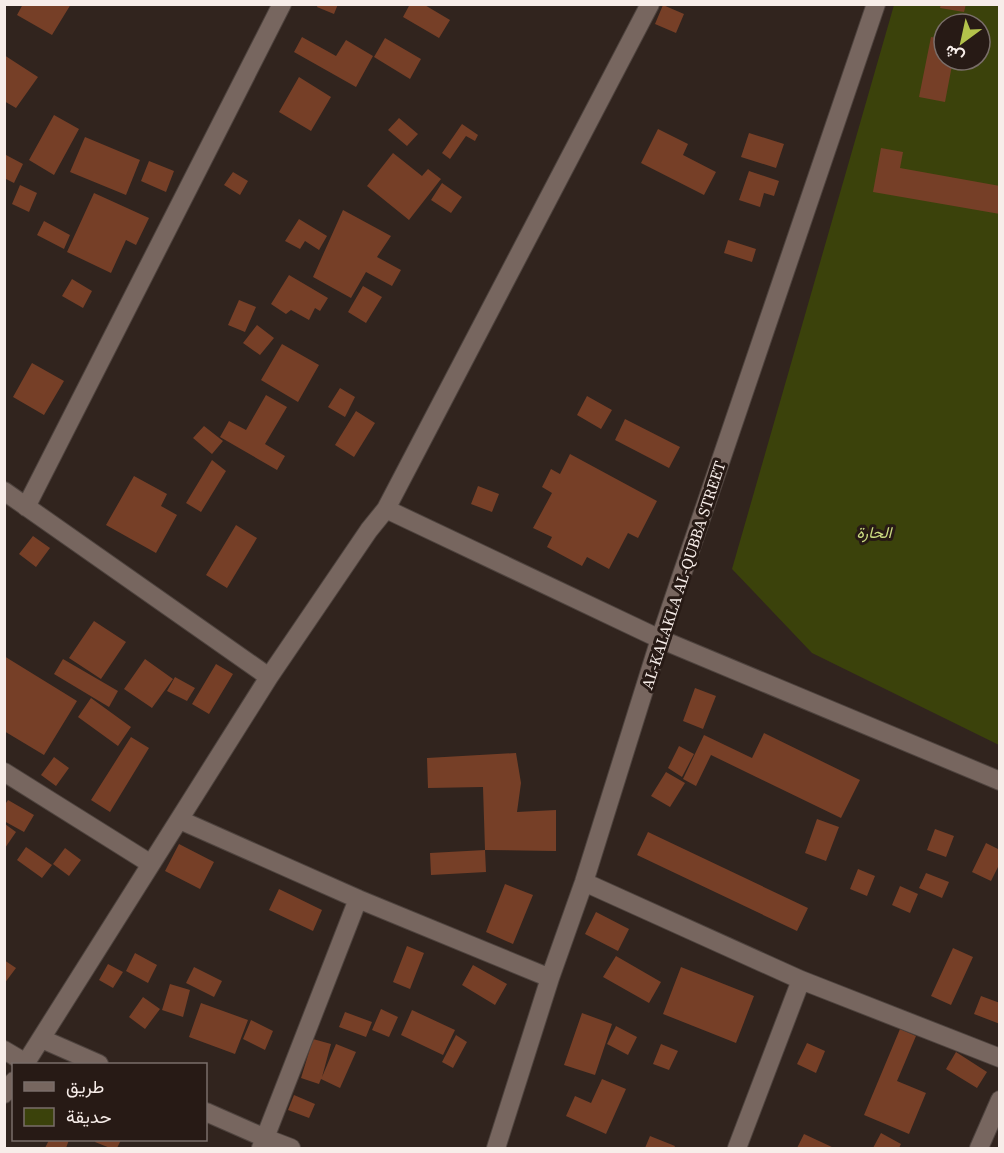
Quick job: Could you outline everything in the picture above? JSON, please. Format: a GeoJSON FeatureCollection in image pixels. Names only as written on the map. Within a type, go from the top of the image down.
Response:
{"type":"FeatureCollection","features":[{"type":"Feature","properties":{"kind":"street"},"geometry":{"type":"LineString","coordinates":[[26,507],[282,4]]}},
{"type":"Feature","properties":{"kind":"street"},"geometry":{"type":"LineString","coordinates":[[27,1063],[269,677],[369,530],[386,509],[650,4]]}},
{"type":"Feature","properties":{"kind":"street","name":"AL-KALAKLA AL-QUBBA STREET"},"geometry":{"type":"LineString","coordinates":[[496,1149],[550,978],[584,882],[660,639],[876,4]]}},
{"type":"Feature","properties":{"kind":"street"},"geometry":{"type":"LineString","coordinates":[[4,491],[269,677]]}},
{"type":"Feature","properties":{"kind":"street"},"geometry":{"type":"LineString","coordinates":[[386,509],[660,639],[999,781]]}},
{"type":"Feature","properties":{"kind":"street"},"geometry":{"type":"LineString","coordinates":[[4,772],[151,864]]}},
{"type":"Feature","properties":{"kind":"street"},"geometry":{"type":"LineString","coordinates":[[180,820],[358,899],[550,978]]}},
{"type":"Feature","properties":{"kind":"street"},"geometry":{"type":"LineString","coordinates":[[584,882],[801,980],[999,1058]]}},
{"type":"Feature","properties":{"kind":"street"},"geometry":{"type":"LineString","coordinates":[[263,1144],[358,899]]}},
{"type":"Feature","properties":{"kind":"street"},"geometry":{"type":"LineString","coordinates":[[737,1149],[801,980]]}},
{"type":"Feature","properties":{"kind":"street"},"geometry":{"type":"LineString","coordinates":[[42,1039],[95,1063]]}},
{"type":"Feature","properties":{"kind":"street"},"geometry":{"type":"LineString","coordinates":[[4,1050],[24,1063]]}},
{"type":"Feature","properties":{"kind":"street"},"geometry":{"type":"LineString","coordinates":[[979,1149],[999,1100]]}},
{"type":"Feature","properties":{"kind":"street"},"geometry":{"type":"LineString","coordinates":[[207,1113],[263,1144],[291,1149]]}},
{"type":"Feature","properties":{"kind":"green space","name":"الحارة"},"geometry":{"type":"Polygon","coordinates":[[[894,5],[999,5],[999,745],[812,653],[732,569],[894,5]]]}},
{"type":"Feature","properties":{"kind":"building"},"geometry":{"type":"Polygon","coordinates":[[[23,4],[71,4],[52,35],[17,15],[23,4]]]}},
{"type":"Feature","properties":{"kind":"building"},"geometry":{"type":"Polygon","coordinates":[[[318,4],[338,4],[334,14],[317,7],[318,4]]]}},
{"type":"Feature","properties":{"kind":"building"},"geometry":{"type":"Polygon","coordinates":[[[410,4],[423,4],[450,20],[439,38],[403,17],[410,4]]]}},
{"type":"Feature","properties":{"kind":"building"},"geometry":{"type":"Polygon","coordinates":[[[941,4],[966,4],[964,12],[940,8],[941,4]]]}},
{"type":"Feature","properties":{"kind":"building"},"geometry":{"type":"Polygon","coordinates":[[[663,5],[684,14],[676,33],[655,24],[663,5]]]}},
{"type":"Feature","properties":{"kind":"building"},"geometry":{"type":"Polygon","coordinates":[[[302,37],[336,56],[346,40],[373,56],[356,87],[294,52],[302,37]]]}},
{"type":"Feature","properties":{"kind":"building"},"geometry":{"type":"Polygon","coordinates":[[[932,37],[932,72],[951,72],[945,102],[919,97],[932,37]]]}},
{"type":"Feature","properties":{"kind":"building"},"geometry":{"type":"Polygon","coordinates":[[[385,38],[421,59],[410,79],[374,57],[385,38]]]}},
{"type":"Feature","properties":{"kind":"building"},"geometry":{"type":"Polygon","coordinates":[[[4,55],[38,77],[16,108],[4,101],[4,55]]]}},
{"type":"Feature","properties":{"kind":"building"},"geometry":{"type":"Polygon","coordinates":[[[299,77],[331,97],[311,131],[279,112],[299,77]]]}},
{"type":"Feature","properties":{"kind":"building"},"geometry":{"type":"Polygon","coordinates":[[[54,115],[79,129],[54,175],[29,160],[54,115]]]}},
{"type":"Feature","properties":{"kind":"building"},"geometry":{"type":"Polygon","coordinates":[[[399,118],[418,134],[407,146],[388,130],[399,118]]]}},
{"type":"Feature","properties":{"kind":"building"},"geometry":{"type":"Polygon","coordinates":[[[462,124],[478,135],[475,141],[466,136],[450,159],[442,153],[462,124]]]}},
{"type":"Feature","properties":{"kind":"building"},"geometry":{"type":"Polygon","coordinates":[[[658,129],[688,144],[683,155],[716,172],[704,195],[641,163],[658,129]]]}},
{"type":"Feature","properties":{"kind":"building"},"geometry":{"type":"Polygon","coordinates":[[[749,133],[784,144],[776,168],[741,157],[749,133]]]}},
{"type":"Feature","properties":{"kind":"building"},"geometry":{"type":"Polygon","coordinates":[[[85,137],[140,160],[126,195],[70,172],[85,137]]]}},
{"type":"Feature","properties":{"kind":"building"},"geometry":{"type":"Polygon","coordinates":[[[881,148],[903,152],[900,168],[1000,186],[1000,214],[873,192],[881,148]]]}},
{"type":"Feature","properties":{"kind":"building"},"geometry":{"type":"Polygon","coordinates":[[[393,153],[422,176],[428,169],[441,179],[409,220],[367,186],[393,153]]]}},
{"type":"Feature","properties":{"kind":"building"},"geometry":{"type":"Polygon","coordinates":[[[6,155],[23,164],[14,183],[4,178],[6,155]]]}},
{"type":"Feature","properties":{"kind":"building"},"geometry":{"type":"Polygon","coordinates":[[[149,161],[174,171],[166,192],[141,181],[149,161]]]}},
{"type":"Feature","properties":{"kind":"building"},"geometry":{"type":"Polygon","coordinates":[[[749,171],[779,181],[774,196],[764,193],[760,207],[739,200],[749,171]]]}},
{"type":"Feature","properties":{"kind":"building"},"geometry":{"type":"Polygon","coordinates":[[[233,172],[248,181],[240,195],[224,185],[233,172]]]}},
{"type":"Feature","properties":{"kind":"building"},"geometry":{"type":"Polygon","coordinates":[[[442,183],[462,197],[451,213],[431,200],[442,183]]]}},
{"type":"Feature","properties":{"kind":"building"},"geometry":{"type":"Polygon","coordinates":[[[20,185],[37,193],[29,212],[12,204],[20,185]]]}},
{"type":"Feature","properties":{"kind":"building"},"geometry":{"type":"Polygon","coordinates":[[[94,193],[149,218],[136,245],[126,240],[111,273],[67,252],[94,193]]]}},
{"type":"Feature","properties":{"kind":"building"},"geometry":{"type":"Polygon","coordinates":[[[343,210],[391,236],[377,257],[401,270],[392,286],[366,272],[351,298],[313,277],[343,210]]]}},
{"type":"Feature","properties":{"kind":"building"},"geometry":{"type":"Polygon","coordinates":[[[299,219],[327,236],[319,250],[305,241],[300,249],[285,241],[299,219]]]}},
{"type":"Feature","properties":{"kind":"building"},"geometry":{"type":"Polygon","coordinates":[[[44,221],[70,235],[64,249],[37,235],[44,221]]]}},
{"type":"Feature","properties":{"kind":"building"},"geometry":{"type":"Polygon","coordinates":[[[728,240],[756,249],[752,262],[724,253],[728,240]]]}},
{"type":"Feature","properties":{"kind":"building"},"geometry":{"type":"Polygon","coordinates":[[[289,275],[328,298],[320,311],[315,308],[309,320],[291,310],[286,314],[271,304],[289,275]]]}},
{"type":"Feature","properties":{"kind":"building"},"geometry":{"type":"Polygon","coordinates":[[[72,279],[92,291],[83,308],[62,296],[72,279]]]}},
{"type":"Feature","properties":{"kind":"building"},"geometry":{"type":"Polygon","coordinates":[[[363,286],[382,297],[366,323],[348,312],[363,286]]]}},
{"type":"Feature","properties":{"kind":"building"},"geometry":{"type":"Polygon","coordinates":[[[239,300],[256,307],[245,332],[228,325],[239,300]]]}},
{"type":"Feature","properties":{"kind":"building"},"geometry":{"type":"Polygon","coordinates":[[[257,325],[274,338],[260,355],[243,343],[257,325]]]}},
{"type":"Feature","properties":{"kind":"building"},"geometry":{"type":"Polygon","coordinates":[[[282,344],[319,365],[298,402],[261,380],[282,344]]]}},
{"type":"Feature","properties":{"kind":"building"},"geometry":{"type":"Polygon","coordinates":[[[32,363],[64,381],[44,415],[13,397],[32,363]]]}},
{"type":"Feature","properties":{"kind":"building"},"geometry":{"type":"Polygon","coordinates":[[[340,388],[355,397],[345,417],[328,407],[340,388]]]}},
{"type":"Feature","properties":{"kind":"building"},"geometry":{"type":"Polygon","coordinates":[[[266,395],[287,407],[265,444],[285,456],[277,470],[220,437],[229,421],[246,430],[266,395]]]}},
{"type":"Feature","properties":{"kind":"building"},"geometry":{"type":"Polygon","coordinates":[[[587,396],[612,410],[601,429],[577,415],[587,396]]]}},
{"type":"Feature","properties":{"kind":"building"},"geometry":{"type":"Polygon","coordinates":[[[356,411],[375,423],[354,457],[335,445],[356,411]]]}},
{"type":"Feature","properties":{"kind":"building"},"geometry":{"type":"Polygon","coordinates":[[[625,419],[680,447],[669,468],[615,440],[625,419]]]}},
{"type":"Feature","properties":{"kind":"building"},"geometry":{"type":"Polygon","coordinates":[[[204,426],[223,441],[212,454],[193,438],[204,426]]]}},
{"type":"Feature","properties":{"kind":"building"},"geometry":{"type":"Polygon","coordinates":[[[570,454],[657,501],[638,538],[628,533],[609,569],[587,557],[582,566],[547,547],[552,537],[533,528],[552,493],[542,487],[551,469],[560,474],[570,454]]]}},
{"type":"Feature","properties":{"kind":"building"},"geometry":{"type":"Polygon","coordinates":[[[212,460],[226,471],[201,512],[186,503],[212,460]]]}},
{"type":"Feature","properties":{"kind":"building"},"geometry":{"type":"Polygon","coordinates":[[[134,476],[167,494],[161,506],[177,515],[156,553],[106,525],[134,476]]]}},
{"type":"Feature","properties":{"kind":"building"},"geometry":{"type":"Polygon","coordinates":[[[478,486],[499,494],[492,512],[471,504],[478,486]]]}},
{"type":"Feature","properties":{"kind":"building"},"geometry":{"type":"Polygon","coordinates":[[[236,525],[257,538],[227,588],[206,575],[236,525]]]}},
{"type":"Feature","properties":{"kind":"building"},"geometry":{"type":"Polygon","coordinates":[[[33,536],[50,548],[36,567],[19,554],[33,536]]]}},
{"type":"Feature","properties":{"kind":"building"},"geometry":{"type":"Polygon","coordinates":[[[94,621],[126,642],[101,679],[69,658],[94,621]]]}},
{"type":"Feature","properties":{"kind":"building"},"geometry":{"type":"Polygon","coordinates":[[[4,656],[77,701],[44,755],[4,731],[4,656]]]}},
{"type":"Feature","properties":{"kind":"building"},"geometry":{"type":"Polygon","coordinates":[[[63,659],[118,691],[109,707],[54,674],[63,659]]]}},
{"type":"Feature","properties":{"kind":"building"},"geometry":{"type":"Polygon","coordinates":[[[145,659],[173,679],[152,708],[124,689],[145,659]]]}},
{"type":"Feature","properties":{"kind":"building"},"geometry":{"type":"Polygon","coordinates":[[[216,664],[233,674],[209,714],[192,704],[216,664]]]}},
{"type":"Feature","properties":{"kind":"building"},"geometry":{"type":"Polygon","coordinates":[[[175,677],[195,688],[187,701],[167,691],[175,677]]]}},
{"type":"Feature","properties":{"kind":"building"},"geometry":{"type":"Polygon","coordinates":[[[695,688],[716,696],[703,729],[683,721],[695,688]]]}},
{"type":"Feature","properties":{"kind":"building"},"geometry":{"type":"Polygon","coordinates":[[[91,698],[131,727],[118,746],[78,717],[91,698]]]}},
{"type":"Feature","properties":{"kind":"building"},"geometry":{"type":"Polygon","coordinates":[[[764,733],[860,780],[841,818],[711,755],[696,786],[683,779],[704,735],[752,758],[764,733]]]}},
{"type":"Feature","properties":{"kind":"building"},"geometry":{"type":"Polygon","coordinates":[[[131,737],[149,748],[110,812],[91,800],[131,737]]]}},
{"type":"Feature","properties":{"kind":"building"},"geometry":{"type":"Polygon","coordinates":[[[679,746],[694,754],[682,777],[668,768],[679,746]]]}},
{"type":"Feature","properties":{"kind":"building"},"geometry":{"type":"Polygon","coordinates":[[[516,753],[521,783],[517,812],[556,810],[556,851],[485,850],[483,787],[428,788],[427,758],[516,753]]]}},
{"type":"Feature","properties":{"kind":"building"},"geometry":{"type":"Polygon","coordinates":[[[54,757],[69,768],[56,786],[41,775],[54,757]]]}},
{"type":"Feature","properties":{"kind":"building"},"geometry":{"type":"Polygon","coordinates":[[[666,772],[685,783],[670,807],[651,796],[666,772]]]}},
{"type":"Feature","properties":{"kind":"building"},"geometry":{"type":"Polygon","coordinates":[[[8,800],[34,815],[24,832],[4,821],[4,806],[8,800]]]}},
{"type":"Feature","properties":{"kind":"building"},"geometry":{"type":"Polygon","coordinates":[[[817,819],[839,827],[826,861],[805,853],[817,819]]]}},
{"type":"Feature","properties":{"kind":"building"},"geometry":{"type":"Polygon","coordinates":[[[5,824],[16,832],[5,848],[5,824]]]}},
{"type":"Feature","properties":{"kind":"building"},"geometry":{"type":"Polygon","coordinates":[[[935,829],[954,836],[946,857],[927,850],[935,829]]]}},
{"type":"Feature","properties":{"kind":"building"},"geometry":{"type":"Polygon","coordinates":[[[648,832],[808,908],[797,931],[637,855],[648,832]]]}},
{"type":"Feature","properties":{"kind":"building"},"geometry":{"type":"Polygon","coordinates":[[[986,843],[1000,850],[1000,863],[991,881],[972,872],[986,843]]]}},
{"type":"Feature","properties":{"kind":"building"},"geometry":{"type":"Polygon","coordinates":[[[179,844],[214,862],[200,889],[165,871],[179,844]]]}},
{"type":"Feature","properties":{"kind":"building"},"geometry":{"type":"Polygon","coordinates":[[[26,847],[52,865],[42,878],[17,860],[26,847]]]}},
{"type":"Feature","properties":{"kind":"building"},"geometry":{"type":"Polygon","coordinates":[[[65,848],[81,860],[69,876],[53,864],[65,848]]]}},
{"type":"Feature","properties":{"kind":"building"},"geometry":{"type":"Polygon","coordinates":[[[485,850],[486,872],[431,875],[430,853],[485,850]]]}},
{"type":"Feature","properties":{"kind":"building"},"geometry":{"type":"Polygon","coordinates":[[[858,869],[875,876],[867,896],[850,889],[858,869]]]}},
{"type":"Feature","properties":{"kind":"building"},"geometry":{"type":"Polygon","coordinates":[[[926,873],[949,882],[942,898],[919,888],[926,873]]]}},
{"type":"Feature","properties":{"kind":"building"},"geometry":{"type":"Polygon","coordinates":[[[505,884],[533,895],[513,944],[486,932],[505,884]]]}},
{"type":"Feature","properties":{"kind":"building"},"geometry":{"type":"Polygon","coordinates":[[[900,886],[918,894],[910,913],[892,905],[900,886]]]}},
{"type":"Feature","properties":{"kind":"building"},"geometry":{"type":"Polygon","coordinates":[[[279,889],[322,910],[313,931],[269,910],[279,889]]]}},
{"type":"Feature","properties":{"kind":"building"},"geometry":{"type":"Polygon","coordinates":[[[596,912],[629,929],[618,951],[585,934],[596,912]]]}},
{"type":"Feature","properties":{"kind":"building"},"geometry":{"type":"Polygon","coordinates":[[[407,946],[424,953],[410,989],[393,982],[407,946]]]}},
{"type":"Feature","properties":{"kind":"building"},"geometry":{"type":"Polygon","coordinates":[[[953,948],[973,957],[951,1005],[931,996],[953,948]]]}},
{"type":"Feature","properties":{"kind":"building"},"geometry":{"type":"Polygon","coordinates":[[[135,953],[157,965],[148,983],[126,971],[135,953]]]}},
{"type":"Feature","properties":{"kind":"building"},"geometry":{"type":"Polygon","coordinates":[[[616,956],[661,982],[649,1003],[603,977],[616,956]]]}},
{"type":"Feature","properties":{"kind":"building"},"geometry":{"type":"Polygon","coordinates":[[[4,960],[16,968],[4,984],[4,960]]]}},
{"type":"Feature","properties":{"kind":"building"},"geometry":{"type":"Polygon","coordinates":[[[108,964],[123,972],[113,988],[99,980],[108,964]]]}},
{"type":"Feature","properties":{"kind":"building"},"geometry":{"type":"Polygon","coordinates":[[[473,965],[507,984],[495,1005],[462,985],[473,965]]]}},
{"type":"Feature","properties":{"kind":"building"},"geometry":{"type":"Polygon","coordinates":[[[194,967],[222,981],[214,997],[186,983],[194,967]]]}},
{"type":"Feature","properties":{"kind":"building"},"geometry":{"type":"Polygon","coordinates":[[[681,967],[754,996],[736,1043],[663,1014],[681,967]]]}},
{"type":"Feature","properties":{"kind":"building"},"geometry":{"type":"Polygon","coordinates":[[[170,984],[190,990],[183,1017],[162,1010],[170,984]]]}},
{"type":"Feature","properties":{"kind":"building"},"geometry":{"type":"Polygon","coordinates":[[[981,996],[1000,1003],[1000,1024],[974,1014],[981,996]]]}},
{"type":"Feature","properties":{"kind":"building"},"geometry":{"type":"Polygon","coordinates":[[[143,997],[160,1009],[145,1029],[129,1017],[143,997]]]}},
{"type":"Feature","properties":{"kind":"building"},"geometry":{"type":"Polygon","coordinates":[[[201,1003],[248,1020],[235,1054],[189,1037],[201,1003]]]}},
{"type":"Feature","properties":{"kind":"building"},"geometry":{"type":"Polygon","coordinates":[[[381,1009],[398,1017],[389,1037],[372,1030],[381,1009]]]}},
{"type":"Feature","properties":{"kind":"building"},"geometry":{"type":"Polygon","coordinates":[[[412,1010],[455,1030],[443,1055],[401,1035],[412,1010]]]}},
{"type":"Feature","properties":{"kind":"building"},"geometry":{"type":"Polygon","coordinates":[[[345,1012],[372,1022],[366,1037],[339,1027],[345,1012]]]}},
{"type":"Feature","properties":{"kind":"building"},"geometry":{"type":"Polygon","coordinates":[[[582,1013],[612,1024],[595,1075],[564,1065],[582,1013]]]}},
{"type":"Feature","properties":{"kind":"building"},"geometry":{"type":"Polygon","coordinates":[[[251,1020],[273,1031],[265,1050],[243,1039],[251,1020]]]}},
{"type":"Feature","properties":{"kind":"building"},"geometry":{"type":"Polygon","coordinates":[[[616,1026],[637,1037],[628,1055],[607,1044],[616,1026]]]}},
{"type":"Feature","properties":{"kind":"building"},"geometry":{"type":"Polygon","coordinates":[[[900,1029],[916,1036],[897,1081],[926,1093],[909,1134],[864,1115],[900,1029]]]}},
{"type":"Feature","properties":{"kind":"building"},"geometry":{"type":"Polygon","coordinates":[[[456,1035],[467,1042],[453,1068],[442,1062],[456,1035]]]}},
{"type":"Feature","properties":{"kind":"building"},"geometry":{"type":"Polygon","coordinates":[[[313,1039],[331,1044],[322,1077],[336,1044],[356,1052],[340,1088],[321,1079],[319,1084],[301,1078],[313,1039]]]}},
{"type":"Feature","properties":{"kind":"building"},"geometry":{"type":"Polygon","coordinates":[[[807,1043],[825,1051],[816,1073],[797,1064],[807,1043]]]}},
{"type":"Feature","properties":{"kind":"building"},"geometry":{"type":"Polygon","coordinates":[[[661,1044],[678,1051],[669,1070],[653,1064],[661,1044]]]}},
{"type":"Feature","properties":{"kind":"building"},"geometry":{"type":"Polygon","coordinates":[[[956,1052],[987,1072],[977,1088],[946,1069],[956,1052]]]}},
{"type":"Feature","properties":{"kind":"building"},"geometry":{"type":"Polygon","coordinates":[[[602,1079],[626,1089],[606,1134],[566,1116],[575,1096],[591,1103],[602,1079]]]}},
{"type":"Feature","properties":{"kind":"building"},"geometry":{"type":"Polygon","coordinates":[[[294,1095],[315,1104],[309,1118],[288,1110],[294,1095]]]}},
{"type":"Feature","properties":{"kind":"building"},"geometry":{"type":"Polygon","coordinates":[[[881,1133],[901,1144],[899,1148],[873,1148],[881,1133]]]}},
{"type":"Feature","properties":{"kind":"building"},"geometry":{"type":"Polygon","coordinates":[[[804,1134],[834,1148],[797,1148],[804,1134]]]}},
{"type":"Feature","properties":{"kind":"building"},"geometry":{"type":"Polygon","coordinates":[[[650,1136],[675,1146],[674,1148],[645,1148],[650,1136]]]}},
{"type":"Feature","properties":{"kind":"building"},"geometry":{"type":"Polygon","coordinates":[[[48,1141],[69,1141],[66,1148],[45,1148],[48,1141]]]}},
{"type":"Feature","properties":{"kind":"building"},"geometry":{"type":"Polygon","coordinates":[[[120,1141],[117,1148],[110,1148],[95,1142],[120,1141]]]}}]}
